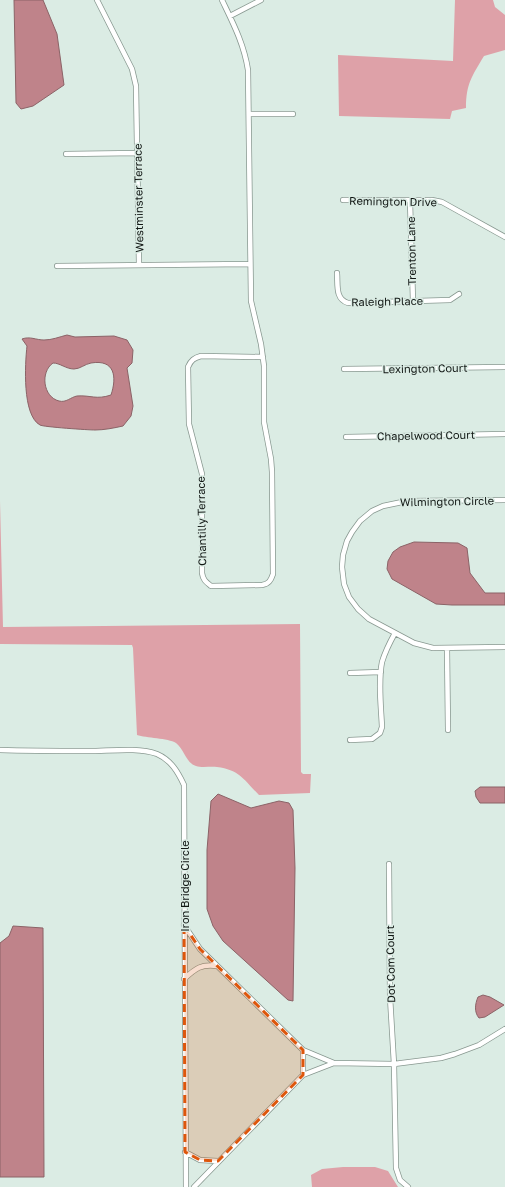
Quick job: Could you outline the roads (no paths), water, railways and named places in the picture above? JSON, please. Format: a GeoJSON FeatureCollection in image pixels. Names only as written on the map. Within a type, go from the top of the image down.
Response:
{"type":"FeatureCollection","features":[{"type":"Feature","properties":{"kind":"street","name":"Westminster Terrace"},"geometry":{"type":"LineString","coordinates":[[97,0],[132,69],[136,86],[138,99],[139,265],[250,264]]}},
{"type":"Feature","properties":{"kind":"street"},"geometry":{"type":"LineString","coordinates":[[222,0],[242,43],[246,54],[248,70],[250,264]]}},
{"type":"Feature","properties":{"kind":"street"},"geometry":{"type":"LineString","coordinates":[[230,16],[261,0]]}},
{"type":"Feature","properties":{"kind":"street"},"geometry":{"type":"LineString","coordinates":[[249,114],[293,114]]}},
{"type":"Feature","properties":{"kind":"street"},"geometry":{"type":"LineString","coordinates":[[66,154],[138,153]]}},
{"type":"Feature","properties":{"kind":"street","name":"Remington Drive"},"geometry":{"type":"LineString","coordinates":[[343,200],[432,200],[442,202],[505,237]]}},
{"type":"Feature","properties":{"kind":"street","name":"Trenton Lane"},"geometry":{"type":"LineString","coordinates":[[410,200],[413,301]]}},
{"type":"Feature","properties":{"kind":"street","name":"Chantilly Terrace"},"geometry":{"type":"LineString","coordinates":[[250,264],[251,301],[263,356],[264,422],[272,472],[273,574],[270,581],[262,585],[211,586],[205,582],[202,574],[202,474],[189,424],[188,367],[191,361],[201,356],[263,356]]}},
{"type":"Feature","properties":{"kind":"street"},"geometry":{"type":"LineString","coordinates":[[57,266],[139,265]]}},
{"type":"Feature","properties":{"kind":"street","name":"Raleigh Place"},"geometry":{"type":"LineString","coordinates":[[337,273],[338,294],[340,298],[348,303],[450,300],[459,294]]}},
{"type":"Feature","properties":{"kind":"street","name":"Lexington Court"},"geometry":{"type":"LineString","coordinates":[[344,369],[505,368]]}},
{"type":"Feature","properties":{"kind":"street","name":"Chapelwood Court"},"geometry":{"type":"LineString","coordinates":[[346,437],[505,434]]}},
{"type":"Feature","properties":{"kind":"street","name":"Wilmington Circle"},"geometry":{"type":"LineString","coordinates":[[505,500],[407,501],[383,506],[372,511],[360,521],[352,532],[343,554],[342,567],[344,584],[349,597],[358,609],[369,618],[396,633],[423,646],[433,648],[505,647]]}},
{"type":"Feature","properties":{"kind":"street"},"geometry":{"type":"LineString","coordinates":[[350,740],[372,739],[380,733],[382,727],[380,672],[387,649],[396,633]]}},
{"type":"Feature","properties":{"kind":"street"},"geometry":{"type":"LineString","coordinates":[[447,648],[448,730]]}},
{"type":"Feature","properties":{"kind":"street"},"geometry":{"type":"LineString","coordinates":[[350,673],[380,672]]}},
{"type":"Feature","properties":{"kind":"street","name":"Iron Bridge Circle"},"geometry":{"type":"LineString","coordinates":[[0,750],[142,750],[157,754],[169,761],[179,773],[184,785],[186,1187]]}},
{"type":"Feature","properties":{"kind":"street","name":"Dot Com Court"},"geometry":{"type":"LineString","coordinates":[[389,864],[390,997],[394,1064],[396,1168],[400,1180],[408,1187]]}},
{"type":"Feature","properties":{"kind":"street"},"geometry":{"type":"LineString","coordinates":[[184,925],[200,948],[303,1050],[334,1063],[394,1064],[430,1060],[455,1054],[478,1045],[505,1029]]}},
{"type":"Feature","properties":{"kind":"street"},"geometry":{"type":"LineString","coordinates":[[184,979],[196,968],[208,965],[218,966]]}},
{"type":"Feature","properties":{"kind":"street"},"geometry":{"type":"LineString","coordinates":[[303,1050],[303,1075]]}},
{"type":"Feature","properties":{"kind":"street"},"geometry":{"type":"LineString","coordinates":[[194,1187],[303,1075],[334,1063]]}},
{"type":"Feature","properties":{"kind":"street"},"geometry":{"type":"LineString","coordinates":[[185,1152],[200,1160],[218,1161]]}}]}
